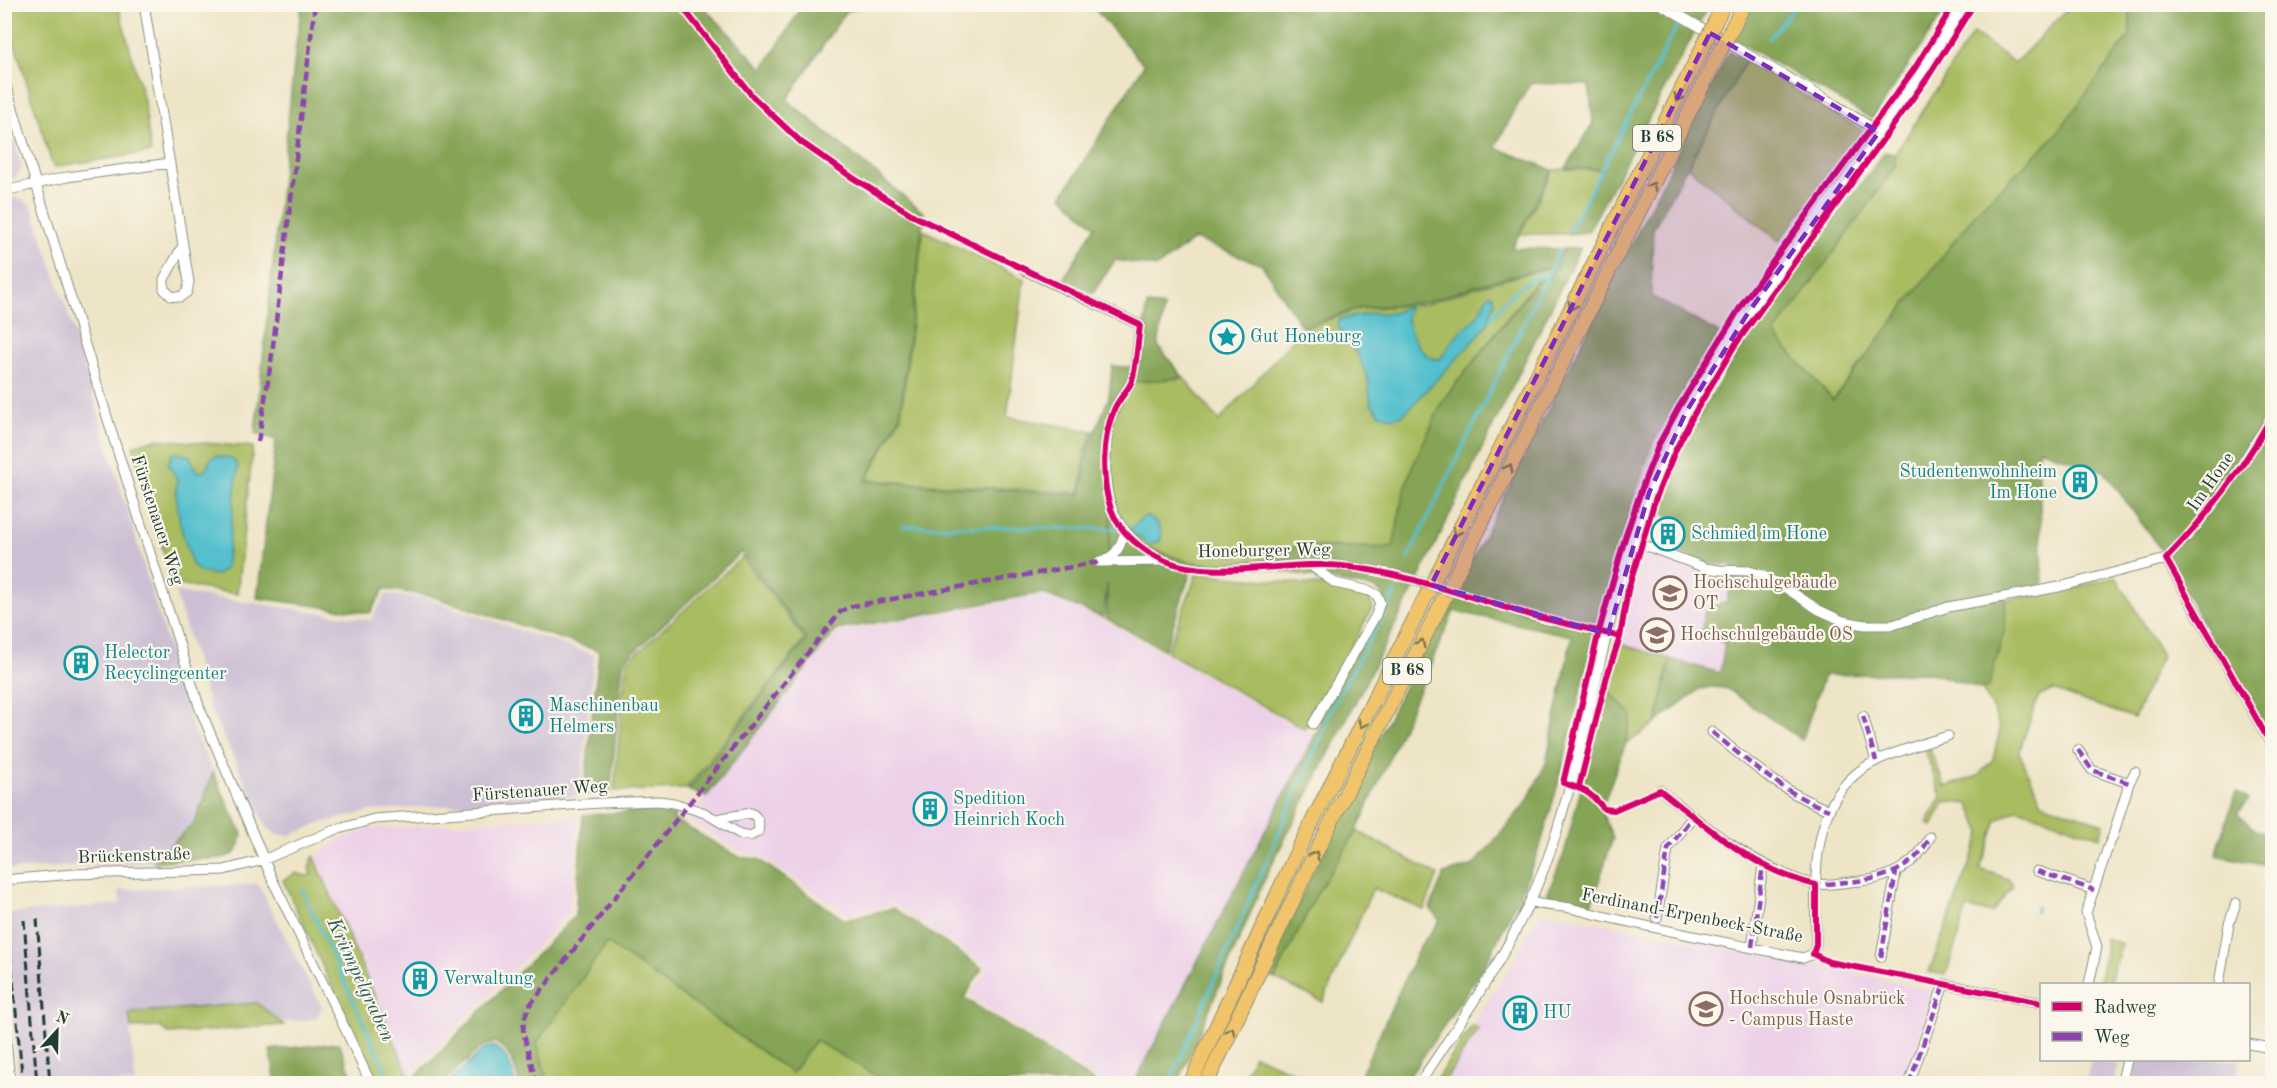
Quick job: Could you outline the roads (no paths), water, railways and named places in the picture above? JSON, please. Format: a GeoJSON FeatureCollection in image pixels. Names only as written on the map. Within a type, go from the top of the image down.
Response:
{"type":"FeatureCollection","features":[{"type":"Feature","properties":{"kind":"highway","name":"B 68"},"geometry":{"type":"LineString","coordinates":[[1190,1083],[1296,854],[1724,4]]}},
{"type":"Feature","properties":{"kind":"highway","name":"B 68"},"geometry":{"type":"LineString","coordinates":[[1206,1083],[1312,860],[1744,4]]}},
{"type":"Feature","properties":{"kind":"street"},"geometry":{"type":"LineString","coordinates":[[1660,4],[1879,132]]}},
{"type":"Feature","properties":{"kind":"street"},"geometry":{"type":"LineString","coordinates":[[1419,1083],[1502,958],[1530,901],[1550,851],[1570,785],[1633,541],[1668,448],[1718,358],[1748,313],[1921,73],[1964,4]]}},
{"type":"Feature","properties":{"kind":"street"},"geometry":{"type":"LineString","coordinates":[[146,6],[189,282],[187,292],[180,297],[171,296],[164,290],[164,279],[182,247]]}},
{"type":"Feature","properties":{"kind":"street","name":"Fürstenauer Weg"},"geometry":{"type":"LineString","coordinates":[[4,79],[38,184],[115,443],[200,709],[263,860],[370,1083]]}},
{"type":"Feature","properties":{"kind":"street"},"geometry":{"type":"LineString","coordinates":[[4,191],[67,177],[170,163]]}},
{"type":"Feature","properties":{"kind":"street","name":"Honeburger Weg"},"geometry":{"type":"LineString","coordinates":[[1024,270],[1140,325],[1131,382],[1113,413],[1107,441],[1107,489],[1112,511],[1124,530],[1148,551],[1165,561]]}},
{"type":"Feature","properties":{"kind":"street","name":"Im Hone"},"geometry":{"type":"LineString","coordinates":[[2166,559],[2197,526],[2234,476],[2272,416]]}},
{"type":"Feature","properties":{"kind":"street","name":"Honeburger Weg"},"geometry":{"type":"LineString","coordinates":[[1124,530],[1119,549],[1110,558],[1099,562],[1165,561],[1192,568],[1225,569],[1309,564],[1340,565],[1394,574],[1532,616],[1608,634]]}},
{"type":"Feature","properties":{"kind":"street"},"geometry":{"type":"LineString","coordinates":[[1633,541],[1706,568],[1760,574],[1819,610],[1844,621],[1865,626],[1893,625],[1948,606],[2059,587],[2166,559],[2272,746]]}},
{"type":"Feature","properties":{"kind":"street","name":"Honeburger Weg"},"geometry":{"type":"LineString","coordinates":[[1309,564],[1335,582],[1370,591],[1377,596],[1380,602],[1377,615],[1313,724]]}},
{"type":"Feature","properties":{"kind":"street"},"geometry":{"type":"LineString","coordinates":[[1863,716],[1876,761]]}},
{"type":"Feature","properties":{"kind":"street"},"geometry":{"type":"LineString","coordinates":[[1712,732],[1782,787],[1805,801],[1829,810]]}},
{"type":"Feature","properties":{"kind":"street","name":"Ferdinand-Erpenbeck-Straße"},"geometry":{"type":"LineString","coordinates":[[1530,901],[1538,905],[1566,907],[1645,926],[1803,958],[1813,954],[1816,945],[1819,836],[1838,794],[1853,778],[1876,761],[1948,736]]}},
{"type":"Feature","properties":{"kind":"street"},"geometry":{"type":"LineString","coordinates":[[2078,750],[2092,770],[2129,783]]}},
{"type":"Feature","properties":{"kind":"street"},"geometry":{"type":"LineString","coordinates":[[2089,983],[2097,947],[2086,913],[2129,783],[2135,772]]}},
{"type":"Feature","properties":{"kind":"street"},"geometry":{"type":"LineString","coordinates":[[1660,790],[1736,850],[1763,865],[1816,885],[1870,880],[1896,872],[1920,853],[1930,837]]}},
{"type":"Feature","properties":{"kind":"street","name":"Fürstenauer Weg"},"geometry":{"type":"LineString","coordinates":[[263,860],[332,831],[374,819],[659,801],[688,807],[716,819]]}},
{"type":"Feature","properties":{"kind":"street"},"geometry":{"type":"LineString","coordinates":[[1657,918],[1668,849],[1693,816]]}},
{"type":"Feature","properties":{"kind":"street","name":"Brückenstraße"},"geometry":{"type":"LineString","coordinates":[[4,880],[73,874],[224,870],[263,860]]}},
{"type":"Feature","properties":{"kind":"street"},"geometry":{"type":"LineString","coordinates":[[1752,947],[1763,865]]}},
{"type":"Feature","properties":{"kind":"street"},"geometry":{"type":"LineString","coordinates":[[2037,871],[2094,890]]}},
{"type":"Feature","properties":{"kind":"street"},"geometry":{"type":"LineString","coordinates":[[1881,957],[1896,872]]}},
{"type":"Feature","properties":{"kind":"street"},"geometry":{"type":"LineString","coordinates":[[2219,983],[2229,924],[2236,903]]}},
{"type":"Feature","properties":{"kind":"street"},"geometry":{"type":"LineString","coordinates":[[1909,1083],[1943,987],[2040,1003]]}},
{"type":"Feature","properties":{"kind":"street"},"geometry":{"type":"LineString","coordinates":[[4,1015],[10,1083]]}},
{"type":"Feature","properties":{"kind":"street"},"geometry":{"type":"LineString","coordinates":[[2250,1044],[2272,1048]]}},
{"type":"Feature","properties":{"kind":"street"},"geometry":{"type":"LineString","coordinates":[[2121,1083],[2126,1061]]}},
{"type":"Feature","properties":{"kind":"water"},"geometry":{"type":"Polygon","coordinates":[[[1490,294],[1493,295],[1495,302],[1487,324],[1477,337],[1404,414],[1394,418],[1380,414],[1371,404],[1368,380],[1359,357],[1340,331],[1338,324],[1340,319],[1374,313],[1393,313],[1407,307],[1409,309],[1406,317],[1417,344],[1426,354],[1439,360],[1458,334],[1478,315],[1490,294]]]}},
{"type":"Feature","properties":{"kind":"water"},"geometry":{"type":"Polygon","coordinates":[[[174,453],[190,456],[195,469],[200,472],[206,470],[210,460],[215,456],[231,458],[238,465],[226,568],[217,575],[200,572],[192,564],[180,524],[176,493],[177,480],[168,462],[174,453]]]}},
{"type":"Feature","properties":{"kind":"water"},"geometry":{"type":"Polygon","coordinates":[[[1145,516],[1153,519],[1160,528],[1161,540],[1154,544],[1148,544],[1129,530],[1145,516]]]}},
{"type":"Feature","properties":{"kind":"water"},"geometry":{"type":"Polygon","coordinates":[[[493,1046],[502,1052],[508,1062],[515,1083],[448,1083],[485,1048],[493,1046]]]}},
{"type":"Feature","properties":{"kind":"waterway"},"geometry":{"type":"LineString","coordinates":[[1770,38],[1797,4]]}},
{"type":"Feature","properties":{"kind":"waterway"},"geometry":{"type":"LineString","coordinates":[[1569,231],[1677,26]]}},
{"type":"Feature","properties":{"kind":"waterway"},"geometry":{"type":"LineString","coordinates":[[1408,558],[1560,250]]}},
{"type":"Feature","properties":{"kind":"waterway"},"geometry":{"type":"LineString","coordinates":[[1490,318],[1523,285],[1548,273]]}},
{"type":"Feature","properties":{"kind":"waterway"},"geometry":{"type":"LineString","coordinates":[[903,526],[1121,529]]}},
{"type":"Feature","properties":{"kind":"waterway"},"geometry":{"type":"LineString","coordinates":[[1169,1084],[1320,739],[1329,713],[1396,592]]}},
{"type":"Feature","properties":{"kind":"waterway","name":"Krümpelgraben"},"geometry":{"type":"LineString","coordinates":[[302,890],[392,1084]]}},
{"type":"Feature","properties":{"kind":"waterway"},"geometry":{"type":"LineString","coordinates":[[2036,907],[2036,912]]}},
{"type":"Feature","properties":{"kind":"railway"},"geometry":{"type":"LineString","coordinates":[[4,887],[23,1084]]}},
{"type":"Feature","properties":{"kind":"railway"},"geometry":{"type":"LineString","coordinates":[[37,919],[50,1084]]}},
{"type":"Feature","properties":{"kind":"railway"},"geometry":{"type":"LineString","coordinates":[[24,920],[37,1084]]}},
{"type":"Feature","properties":{"kind":"place","name":"Gut Honeburg"},"geometry":{"type":"Point","coordinates":[1227,337]}},
{"type":"Feature","properties":{"kind":"place","name":"Studentenwohnheim Im Hone"},"geometry":{"type":"Point","coordinates":[2080,482]}},
{"type":"Feature","properties":{"kind":"place","name":"Schmied im Hone"},"geometry":{"type":"Point","coordinates":[1668,534]}},
{"type":"Feature","properties":{"kind":"place","name":"Hochschulgebäude OT"},"geometry":{"type":"Point","coordinates":[1670,593]}},
{"type":"Feature","properties":{"kind":"place","name":"Hochschulgebäude OS"},"geometry":{"type":"Point","coordinates":[1657,635]}},
{"type":"Feature","properties":{"kind":"place","name":"Helector Recyclingcenter"},"geometry":{"type":"Point","coordinates":[81,663]}},
{"type":"Feature","properties":{"kind":"place","name":"Maschinenbau Helmers"},"geometry":{"type":"Point","coordinates":[526,716]}},
{"type":"Feature","properties":{"kind":"place","name":"Spedition Heinrich Koch"},"geometry":{"type":"Point","coordinates":[930,809]}},
{"type":"Feature","properties":{"kind":"place","name":"Verwaltung"},"geometry":{"type":"Point","coordinates":[420,979]}},
{"type":"Feature","properties":{"kind":"place","name":"Hochschule Osnabrück - Campus Haste"},"geometry":{"type":"Point","coordinates":[1706,1009]}},
{"type":"Feature","properties":{"kind":"place","name":"HU"},"geometry":{"type":"Point","coordinates":[1520,1013]}}]}
